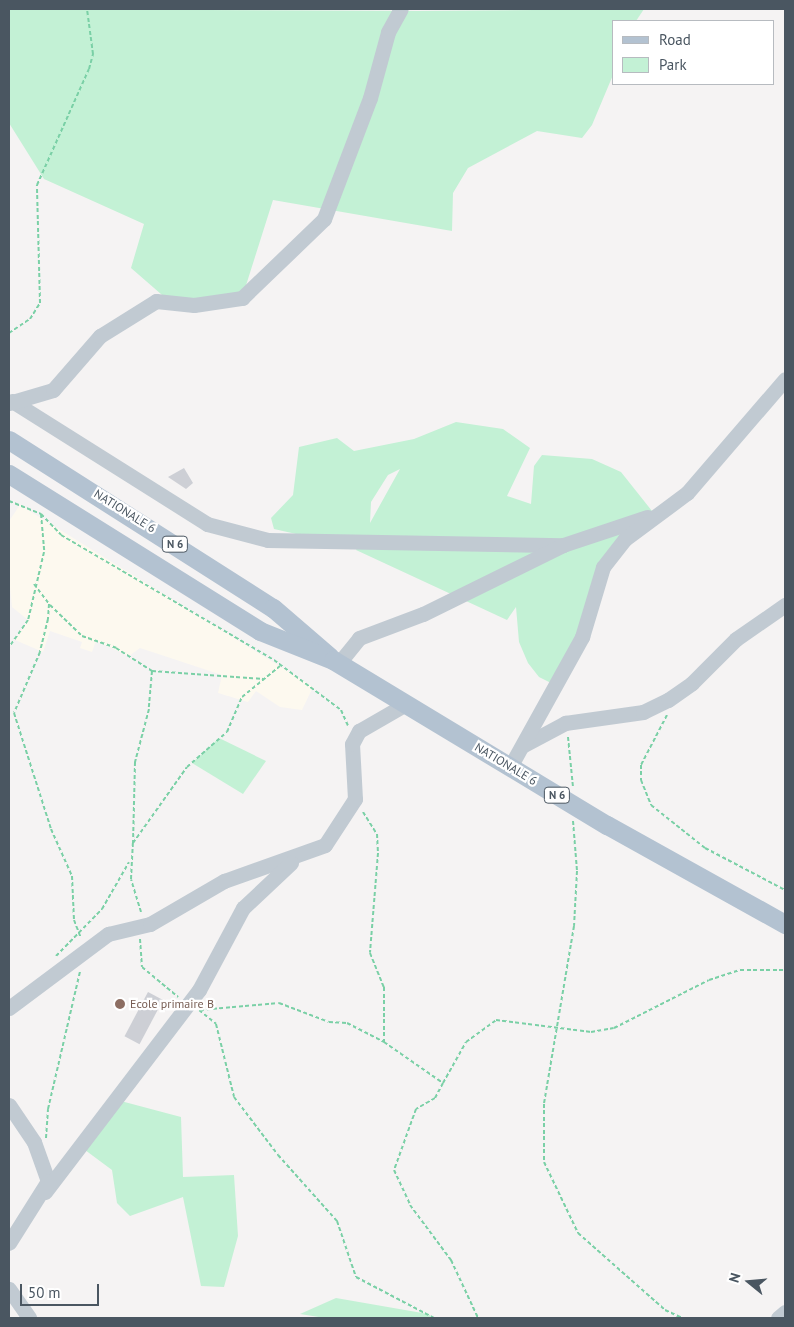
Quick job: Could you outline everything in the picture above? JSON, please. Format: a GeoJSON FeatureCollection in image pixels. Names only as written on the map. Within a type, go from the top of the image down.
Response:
{"type":"FeatureCollection","features":[{"type":"Feature","properties":{"kind":"main road","name":"NATIONALE 6"},"geometry":{"type":"LineString","coordinates":[[9,440],[274,608],[336,662]]}},
{"type":"Feature","properties":{"kind":"main road","name":"NATIONALE 6"},"geometry":{"type":"LineString","coordinates":[[9,474],[260,631],[336,662],[574,805],[785,924]]}},
{"type":"Feature","properties":{"kind":"street"},"geometry":{"type":"LineString","coordinates":[[11,402],[53,390],[100,336],[156,301],[194,306],[242,298],[324,219],[370,98],[388,32],[402,9]]}},
{"type":"Feature","properties":{"kind":"street"},"geometry":{"type":"LineString","coordinates":[[510,767],[524,746],[582,637],[603,568],[625,539],[653,515],[687,493],[785,379]]}},
{"type":"Feature","properties":{"kind":"street"},"geometry":{"type":"LineString","coordinates":[[11,402],[206,524],[268,540],[563,546]]}},
{"type":"Feature","properties":{"kind":"street"},"geometry":{"type":"LineString","coordinates":[[336,662],[359,638],[423,614],[563,546],[653,515]]}},
{"type":"Feature","properties":{"kind":"street"},"geometry":{"type":"LineString","coordinates":[[524,746],[565,724],[643,712],[679,692],[736,639],[785,605]]}},
{"type":"Feature","properties":{"kind":"street"},"geometry":{"type":"LineString","coordinates":[[9,1008],[108,934],[141,926],[224,881],[300,856],[325,845],[355,799],[352,744],[370,722],[406,704]]}},
{"type":"Feature","properties":{"kind":"street"},"geometry":{"type":"LineString","coordinates":[[9,1243],[45,1192],[193,1007],[243,908],[300,856]]}},
{"type":"Feature","properties":{"kind":"street"},"geometry":{"type":"LineString","coordinates":[[9,1105],[47,1168],[45,1192]]}},
{"type":"Feature","properties":{"kind":"street"},"geometry":{"type":"LineString","coordinates":[[9,1289],[29,1318]]}},
{"type":"Feature","properties":{"kind":"street"},"geometry":{"type":"LineString","coordinates":[[778,1318],[785,1312]]}},
{"type":"Feature","properties":{"kind":"path"},"geometry":{"type":"LineString","coordinates":[[9,333],[30,319],[40,303],[37,184],[89,70],[93,54],[87,9]]}},
{"type":"Feature","properties":{"kind":"path"},"geometry":{"type":"LineString","coordinates":[[9,501],[41,514],[61,534],[280,666],[342,710],[352,744]]}},
{"type":"Feature","properties":{"kind":"path"},"geometry":{"type":"LineString","coordinates":[[9,647],[28,620],[34,584],[44,552],[41,514]]}},
{"type":"Feature","properties":{"kind":"path"},"geometry":{"type":"LineString","coordinates":[[34,584],[50,604],[82,636],[116,648],[152,671],[264,679]]}},
{"type":"Feature","properties":{"kind":"path"},"geometry":{"type":"LineString","coordinates":[[47,1168],[48,1109],[82,955],[72,876],[51,829],[14,713],[40,652],[50,604]]}},
{"type":"Feature","properties":{"kind":"path"},"geometry":{"type":"LineString","coordinates":[[133,843],[187,768],[227,732],[242,697],[280,666]]}},
{"type":"Feature","properties":{"kind":"path"},"geometry":{"type":"LineString","coordinates":[[52,963],[79,931],[102,909],[129,862],[133,843],[135,762],[151,701],[152,671]]}},
{"type":"Feature","properties":{"kind":"path"},"geometry":{"type":"LineString","coordinates":[[679,692],[641,765],[641,780],[651,805],[705,848],[785,890]]}},
{"type":"Feature","properties":{"kind":"path"},"geometry":{"type":"LineString","coordinates":[[565,724],[574,805],[574,926],[544,1104],[548,1177],[578,1233],[665,1310],[682,1318]]}},
{"type":"Feature","properties":{"kind":"path"},"geometry":{"type":"LineString","coordinates":[[355,799],[376,834],[378,886],[370,953],[384,987],[384,1042]]}},
{"type":"Feature","properties":{"kind":"path"},"geometry":{"type":"LineString","coordinates":[[129,862],[141,926],[142,967],[216,1024],[234,1097],[278,1156],[337,1221],[356,1277],[434,1318]]}},
{"type":"Feature","properties":{"kind":"path"},"geometry":{"type":"LineString","coordinates":[[478,1318],[452,1260],[410,1205],[394,1170],[416,1109],[435,1098],[466,1042],[483,1025],[496,1020],[558,1025],[591,1032],[614,1028],[717,978],[740,970],[785,970]]}},
{"type":"Feature","properties":{"kind":"path"},"geometry":{"type":"LineString","coordinates":[[193,1007],[279,1003],[330,1022],[347,1023],[384,1042],[442,1083]]}},
{"type":"Feature","properties":{"kind":"shaded area"},"geometry":{"type":"Polygon","coordinates":[[[20,505],[313,687],[302,710],[280,707],[256,691],[248,702],[218,693],[222,675],[140,648],[129,656],[96,641],[92,652],[80,648],[82,642],[50,631],[43,652],[15,640],[28,620],[12,607],[9,578],[9,521],[20,505]]]}},
{"type":"Feature","properties":{"kind":"green space"},"geometry":{"type":"Polygon","coordinates":[[[9,9],[418,11],[644,9],[637,20],[612,20],[612,77],[592,125],[582,138],[537,131],[468,168],[453,193],[452,231],[273,200],[242,298],[169,301],[131,268],[144,224],[44,179],[9,123],[9,9]]]}},
{"type":"Feature","properties":{"kind":"green space"},"geometry":{"type":"Polygon","coordinates":[[[456,422],[503,429],[530,448],[507,496],[531,504],[534,466],[542,455],[592,459],[621,472],[652,511],[603,567],[557,686],[539,677],[528,663],[519,642],[516,607],[507,620],[356,550],[363,537],[314,538],[274,529],[271,518],[293,495],[299,447],[337,438],[354,451],[414,439],[456,422]],[[400,469],[388,475],[371,502],[370,523],[400,469]]]}},
{"type":"Feature","properties":{"kind":"green space"},"geometry":{"type":"Polygon","coordinates":[[[219,738],[266,761],[243,794],[192,763],[219,738]]]}},
{"type":"Feature","properties":{"kind":"green space"},"geometry":{"type":"Polygon","coordinates":[[[117,1100],[181,1117],[183,1177],[234,1175],[238,1236],[224,1287],[201,1286],[183,1197],[130,1216],[117,1203],[112,1170],[81,1147],[117,1100]]]}},
{"type":"Feature","properties":{"kind":"green space"},"geometry":{"type":"Polygon","coordinates":[[[336,1298],[428,1314],[434,1318],[325,1318],[300,1314],[336,1298]]]}},
{"type":"Feature","properties":{"kind":"building"},"geometry":{"type":"Polygon","coordinates":[[[184,468],[193,483],[186,489],[168,477],[184,468]]]}},
{"type":"Feature","properties":{"kind":"building"},"geometry":{"type":"Polygon","coordinates":[[[148,992],[163,1000],[140,1044],[125,1036],[148,992]]]}},
{"type":"Feature","properties":{"kind":"place","name":"Ecole primaire B"},"geometry":{"type":"Point","coordinates":[120,1004]}}]}
